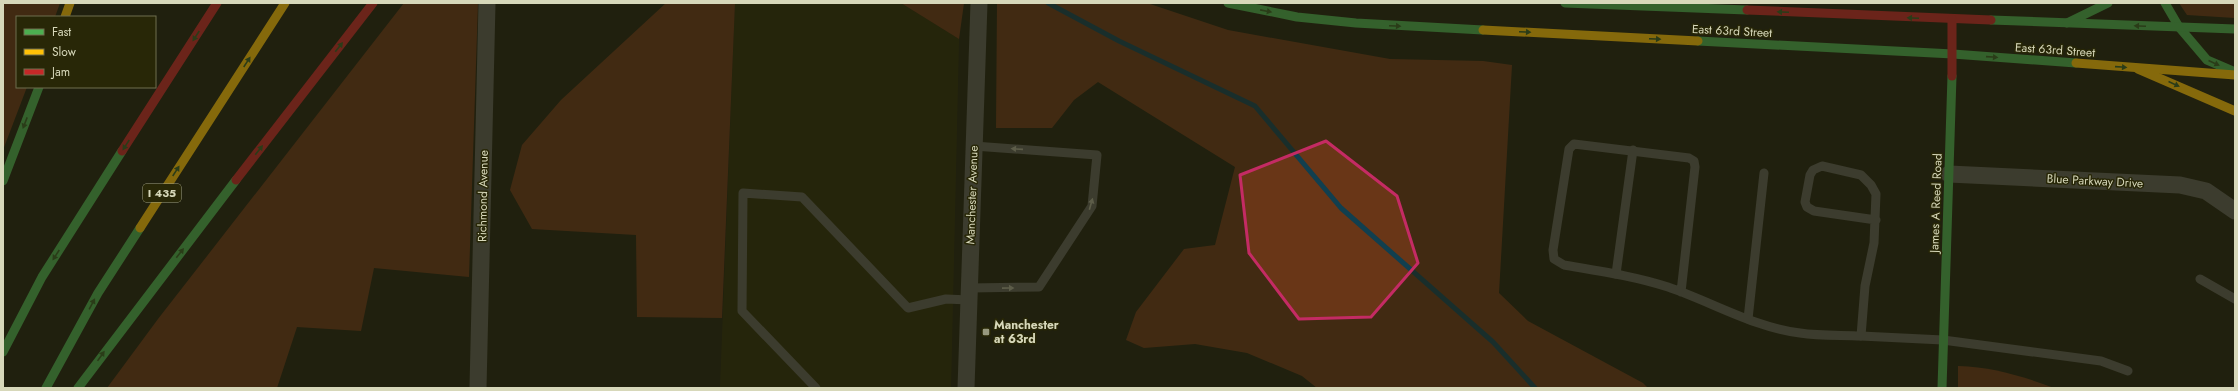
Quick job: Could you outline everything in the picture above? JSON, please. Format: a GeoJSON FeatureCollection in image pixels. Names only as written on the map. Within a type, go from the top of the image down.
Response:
{"type":"FeatureCollection","features":[{"type":"Feature","properties":{"kind":"main road"},"geometry":{"type":"LineString","coordinates":[[65,16],[70,3]]}},
{"type":"Feature","properties":{"kind":"main road"},"geometry":{"type":"LineString","coordinates":[[3,352],[42,277],[217,3]]}},
{"type":"Feature","properties":{"kind":"main road","name":"I 435"},"geometry":{"type":"LineString","coordinates":[[46,388],[98,292],[285,3]]}},
{"type":"Feature","properties":{"kind":"main road"},"geometry":{"type":"LineString","coordinates":[[78,388],[106,349],[374,3]]}},
{"type":"Feature","properties":{"kind":"main road","name":"East 63rd Street"},"geometry":{"type":"LineString","coordinates":[[1228,3],[1297,17],[1356,24],[1953,54],[2138,69],[2235,74]]}},
{"type":"Feature","properties":{"kind":"main road","name":"East 63rd Street"},"geometry":{"type":"LineString","coordinates":[[1565,3],[1951,15],[2067,23],[2235,29]]}},
{"type":"Feature","properties":{"kind":"main road"},"geometry":{"type":"LineString","coordinates":[[2067,23],[2108,3]]}},
{"type":"Feature","properties":{"kind":"main road"},"geometry":{"type":"LineString","coordinates":[[2165,3],[2179,28],[2207,60],[2235,74]]}},
{"type":"Feature","properties":{"kind":"main road","name":"James A Reed Road"},"geometry":{"type":"LineString","coordinates":[[1942,388],[1953,54],[1951,15]]}},
{"type":"Feature","properties":{"kind":"main road"},"geometry":{"type":"LineString","coordinates":[[2138,69],[2235,111]]}},
{"type":"Feature","properties":{"kind":"main road"},"geometry":{"type":"LineString","coordinates":[[3,181],[39,88]]}},
{"type":"Feature","properties":{"kind":"street","name":"Richmond Avenue"},"geometry":{"type":"LineString","coordinates":[[478,388],[487,3]]}},
{"type":"Feature","properties":{"kind":"street","name":"Manchester Avenue"},"geometry":{"type":"LineString","coordinates":[[966,388],[979,3]]}},
{"type":"Feature","properties":{"kind":"street","name":"Blue Parkway Drive"},"geometry":{"type":"LineString","coordinates":[[1949,174],[2180,185],[2206,191],[2235,211]]}},
{"type":"Feature","properties":{"kind":"lane"},"geometry":{"type":"LineString","coordinates":[[1681,292],[1695,167],[1694,161],[1689,158],[1633,150],[1574,144],[1569,149],[1553,250],[1554,259],[1564,265],[1630,276],[1681,292],[1763,325],[1801,333],[1943,340],[2101,361],[2128,370]]}},
{"type":"Feature","properties":{"kind":"lane"},"geometry":{"type":"LineString","coordinates":[[816,388],[742,311],[743,193],[802,197],[908,308],[969,294],[1039,287],[1092,206],[1097,155],[974,146]]}},
{"type":"Feature","properties":{"kind":"lane"},"geometry":{"type":"LineString","coordinates":[[1616,274],[1633,150]]}},
{"type":"Feature","properties":{"kind":"lane"},"geometry":{"type":"LineString","coordinates":[[1861,336],[1866,286],[1874,243],[1876,220],[1876,194],[1871,185],[1861,175],[1845,170],[1822,166],[1813,170],[1810,176],[1806,195],[1807,208],[1814,211],[1876,220]]}},
{"type":"Feature","properties":{"kind":"lane"},"geometry":{"type":"LineString","coordinates":[[1748,319],[1764,172]]}},
{"type":"Feature","properties":{"kind":"lane"},"geometry":{"type":"LineString","coordinates":[[2200,278],[2235,299]]}},
{"type":"Feature","properties":{"kind":"highlighted area"},"geometry":{"type":"Polygon","coordinates":[[[1326,141],[1397,196],[1418,263],[1371,317],[1299,319],[1249,253],[1240,175],[1326,141]]]}},
{"type":"Feature","properties":{"kind":"shaded area"},"geometry":{"type":"Polygon","coordinates":[[[3,3],[60,3],[55,16],[16,16],[16,88],[27,88],[3,150],[3,3]]]}},
{"type":"Feature","properties":{"kind":"shaded area"},"geometry":{"type":"Polygon","coordinates":[[[404,3],[478,3],[469,277],[374,268],[361,331],[297,327],[277,388],[107,388],[158,319],[404,3]]]}},
{"type":"Feature","properties":{"kind":"shaded area"},"geometry":{"type":"Polygon","coordinates":[[[666,3],[735,3],[722,318],[637,317],[636,235],[532,229],[510,190],[522,145],[561,100],[666,3]]]}},
{"type":"Feature","properties":{"kind":"shaded area"},"geometry":{"type":"Polygon","coordinates":[[[735,3],[901,3],[959,39],[951,388],[720,388],[735,3]]]}},
{"type":"Feature","properties":{"kind":"shaded area"},"geometry":{"type":"Polygon","coordinates":[[[901,3],[964,3],[959,39],[901,3]]]}},
{"type":"Feature","properties":{"kind":"shaded area"},"geometry":{"type":"Polygon","coordinates":[[[997,3],[1147,3],[1228,30],[1390,59],[1483,61],[1512,65],[1499,293],[1528,321],[1643,383],[1648,388],[1317,388],[1302,376],[1247,353],[1195,344],[1144,348],[1126,340],[1136,312],[1184,249],[1215,245],[1235,167],[1098,82],[1074,100],[1052,128],[996,128],[997,3]]]}},
{"type":"Feature","properties":{"kind":"shaded area"},"geometry":{"type":"Polygon","coordinates":[[[2179,3],[2235,3],[2235,18],[2187,15],[2179,3]]]}},
{"type":"Feature","properties":{"kind":"shaded area"},"geometry":{"type":"Polygon","coordinates":[[[1958,366],[1983,368],[2007,373],[2054,388],[1958,388],[1958,366]]]}},
{"type":"Feature","properties":{"kind":"waterway"},"geometry":{"type":"LineString","coordinates":[[1048,3],[1119,41],[1255,106],[1341,208],[1493,342],[1535,388]]}},
{"type":"Feature","properties":{"kind":"traffic: fast"},"geometry":{"type":"LineString","coordinates":[[1228,3],[1297,17],[1356,23],[1483,30]]}},
{"type":"Feature","properties":{"kind":"traffic: fast"},"geometry":{"type":"LineString","coordinates":[[1565,3],[1747,10]]}},
{"type":"Feature","properties":{"kind":"traffic: fast"},"geometry":{"type":"LineString","coordinates":[[2067,23],[2108,3]]}},
{"type":"Feature","properties":{"kind":"traffic: fast"},"geometry":{"type":"LineString","coordinates":[[2165,3],[2179,27],[2207,60],[2235,72]]}},
{"type":"Feature","properties":{"kind":"traffic: fast"},"geometry":{"type":"LineString","coordinates":[[1991,20],[2235,29]]}},
{"type":"Feature","properties":{"kind":"traffic: fast"},"geometry":{"type":"LineString","coordinates":[[1698,41],[1953,54],[2076,63]]}},
{"type":"Feature","properties":{"kind":"traffic: fast"},"geometry":{"type":"LineString","coordinates":[[1942,388],[1952,76]]}},
{"type":"Feature","properties":{"kind":"traffic: fast"},"geometry":{"type":"LineString","coordinates":[[3,181],[39,88]]}},
{"type":"Feature","properties":{"kind":"traffic: fast"},"geometry":{"type":"LineString","coordinates":[[3,352],[42,277],[122,151]]}},
{"type":"Feature","properties":{"kind":"traffic: fast"},"geometry":{"type":"LineString","coordinates":[[78,388],[236,180]]}},
{"type":"Feature","properties":{"kind":"traffic: fast"},"geometry":{"type":"LineString","coordinates":[[46,388],[98,293],[140,228]]}},
{"type":"Feature","properties":{"kind":"traffic: slow"},"geometry":{"type":"LineString","coordinates":[[65,16],[70,3]]}},
{"type":"Feature","properties":{"kind":"traffic: slow"},"geometry":{"type":"LineString","coordinates":[[140,228],[285,3]]}},
{"type":"Feature","properties":{"kind":"traffic: slow"},"geometry":{"type":"LineString","coordinates":[[1483,30],[1698,41]]}},
{"type":"Feature","properties":{"kind":"traffic: slow"},"geometry":{"type":"LineString","coordinates":[[2076,63],[2235,75]]}},
{"type":"Feature","properties":{"kind":"traffic: slow"},"geometry":{"type":"LineString","coordinates":[[2138,69],[2235,111]]}},
{"type":"Feature","properties":{"kind":"traffic: jam"},"geometry":{"type":"LineString","coordinates":[[122,151],[217,3]]}},
{"type":"Feature","properties":{"kind":"traffic: jam"},"geometry":{"type":"LineString","coordinates":[[236,180],[373,3]]}},
{"type":"Feature","properties":{"kind":"traffic: jam"},"geometry":{"type":"LineString","coordinates":[[1747,10],[1991,20]]}},
{"type":"Feature","properties":{"kind":"traffic: jam"},"geometry":{"type":"LineString","coordinates":[[1952,19],[1952,76]]}},
{"type":"Feature","properties":{"kind":"place","name":"Manchester at 63rd"},"geometry":{"type":"Point","coordinates":[986,332]}}]}
